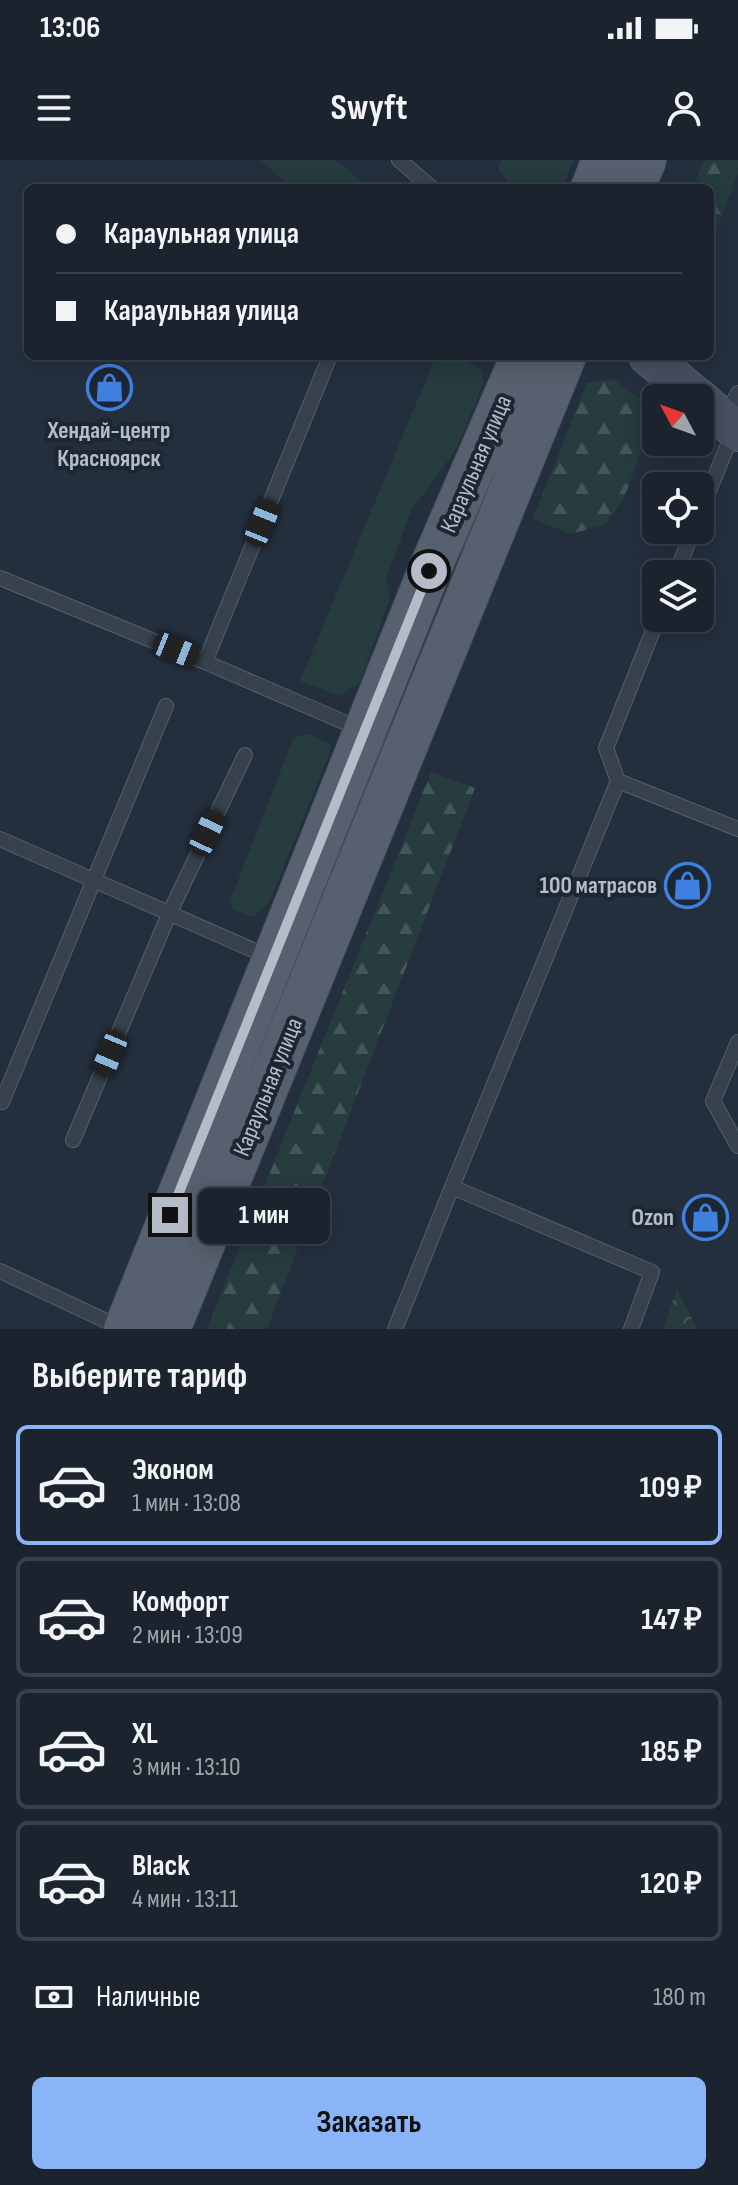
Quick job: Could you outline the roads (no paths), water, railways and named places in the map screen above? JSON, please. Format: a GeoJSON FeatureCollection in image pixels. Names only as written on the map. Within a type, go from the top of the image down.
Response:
{"type":"FeatureCollection","features":[{"type":"Feature","properties":{"kind":"main road"},"geometry":{"type":"LineString","coordinates":[[594,184],[603,160]]}},
{"type":"Feature","properties":{"kind":"main road"},"geometry":{"type":"LineString","coordinates":[[635,184],[645,160]]}},
{"type":"Feature","properties":{"kind":"main road","name":"Караульная улица"},"geometry":{"type":"LineString","coordinates":[[124,1329],[364,731],[520,360]]}},
{"type":"Feature","properties":{"kind":"main road","name":"Караульная улица"},"geometry":{"type":"LineString","coordinates":[[169,1329],[563,360]]}},
{"type":"Feature","properties":{"kind":"main road"},"geometry":{"type":"LineString","coordinates":[[653,360],[722,412]]}},
{"type":"Feature","properties":{"kind":"lane"},"geometry":{"type":"LineString","coordinates":[[399,160],[427,184]]}},
{"type":"Feature","properties":{"kind":"lane"},"geometry":{"type":"LineString","coordinates":[[205,662],[328,360]]}},
{"type":"Feature","properties":{"kind":"lane"},"geometry":{"type":"LineString","coordinates":[[709,472],[722,412]]}},
{"type":"Feature","properties":{"kind":"lane"},"geometry":{"type":"LineString","coordinates":[[0,578],[364,731]]}},
{"type":"Feature","properties":{"kind":"lane"},"geometry":{"type":"LineString","coordinates":[[395,1329],[618,781],[606,748],[652,632]]}},
{"type":"Feature","properties":{"kind":"lane"},"geometry":{"type":"LineString","coordinates":[[2,1102],[166,706]]}},
{"type":"Feature","properties":{"kind":"lane"},"geometry":{"type":"LineString","coordinates":[[73,1140],[170,912],[245,755]]}},
{"type":"Feature","properties":{"kind":"lane"},"geometry":{"type":"LineString","coordinates":[[618,781],[738,829]]}},
{"type":"Feature","properties":{"kind":"lane"},"geometry":{"type":"LineString","coordinates":[[0,839],[273,959]]}},
{"type":"Feature","properties":{"kind":"lane"},"geometry":{"type":"LineString","coordinates":[[738,1042],[713,1101],[738,1146]]}},
{"type":"Feature","properties":{"kind":"lane"},"geometry":{"type":"LineString","coordinates":[[452,1187],[652,1272],[631,1329]]}},
{"type":"Feature","properties":{"kind":"lane"},"geometry":{"type":"LineString","coordinates":[[0,1271],[124,1329]]}},
{"type":"Feature","properties":{"kind":"place","name":"Хендай-центр Красноярск"},"geometry":{"type":"Point","coordinates":[109,388]}},
{"type":"Feature","properties":{"kind":"place","name":"100 матрасов"},"geometry":{"type":"Point","coordinates":[688,885]}},
{"type":"Feature","properties":{"kind":"place","name":"Ozon"},"geometry":{"type":"Point","coordinates":[705,1217]}}]}
